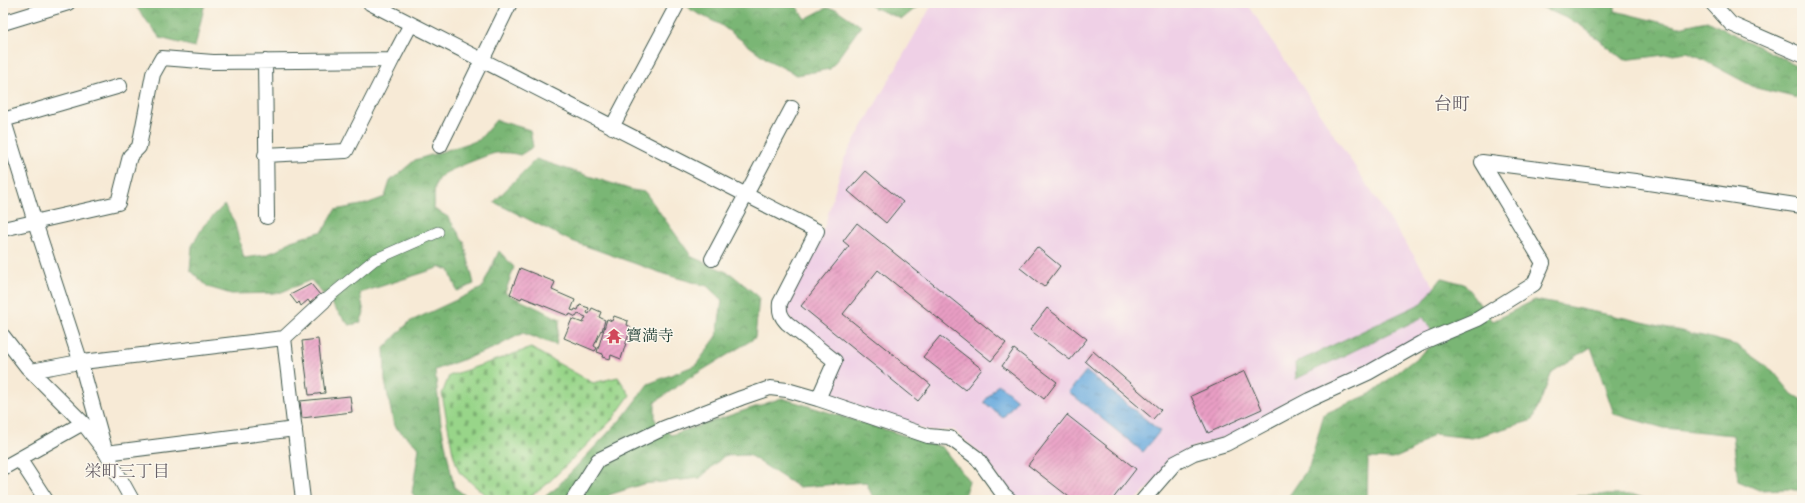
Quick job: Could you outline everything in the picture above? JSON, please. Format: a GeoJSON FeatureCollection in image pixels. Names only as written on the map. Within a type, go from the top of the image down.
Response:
{"type":"FeatureCollection","features":[{"type":"Feature","properties":{"kind":"street"},"geometry":{"type":"LineString","coordinates":[[440,146],[510,3]]}},
{"type":"Feature","properties":{"kind":"street"},"geometry":{"type":"LineString","coordinates":[[1712,3],[1731,24],[1802,55]]}},
{"type":"Feature","properties":{"kind":"street"},"geometry":{"type":"LineString","coordinates":[[3,24],[59,4]]}},
{"type":"Feature","properties":{"kind":"street"},"geometry":{"type":"LineString","coordinates":[[378,5],[411,24],[817,231],[780,303],[779,310],[782,318],[787,323],[834,361],[818,399]]}},
{"type":"Feature","properties":{"kind":"street"},"geometry":{"type":"LineString","coordinates":[[612,127],[676,7]]}},
{"type":"Feature","properties":{"kind":"street"},"geometry":{"type":"LineString","coordinates":[[265,155],[346,151],[411,24]]}},
{"type":"Feature","properties":{"kind":"street"},"geometry":{"type":"LineString","coordinates":[[3,229],[118,202],[130,156],[139,147],[153,74],[162,58],[213,62],[392,60]]}},
{"type":"Feature","properties":{"kind":"street"},"geometry":{"type":"LineString","coordinates":[[265,61],[265,155],[267,217]]}},
{"type":"Feature","properties":{"kind":"street"},"geometry":{"type":"LineString","coordinates":[[106,453],[81,363],[34,222],[3,119],[120,86]]}},
{"type":"Feature","properties":{"kind":"street"},"geometry":{"type":"LineString","coordinates":[[712,259],[792,108]]}},
{"type":"Feature","properties":{"kind":"street"},"geometry":{"type":"LineString","coordinates":[[1143,500],[1175,463],[1194,453],[1226,444],[1309,400],[1368,373],[1421,342],[1478,319],[1534,284],[1544,263],[1482,162],[1635,181],[1802,206]]}},
{"type":"Feature","properties":{"kind":"street"},"geometry":{"type":"LineString","coordinates":[[31,371],[74,363],[284,338],[324,301],[374,260],[438,232]]}},
{"type":"Feature","properties":{"kind":"street"},"geometry":{"type":"LineString","coordinates":[[3,336],[26,367],[82,423],[106,453],[132,500]]}},
{"type":"Feature","properties":{"kind":"street"},"geometry":{"type":"LineString","coordinates":[[284,338],[303,500]]}},
{"type":"Feature","properties":{"kind":"street"},"geometry":{"type":"LineString","coordinates":[[572,500],[598,460],[664,428],[770,388],[787,390],[818,399],[928,436],[950,438],[977,458],[1003,494],[1010,500]]}},
{"type":"Feature","properties":{"kind":"street"},"geometry":{"type":"LineString","coordinates":[[3,468],[20,460],[82,423]]}},
{"type":"Feature","properties":{"kind":"street"},"geometry":{"type":"LineString","coordinates":[[106,453],[295,429]]}},
{"type":"Feature","properties":{"kind":"street"},"geometry":{"type":"LineString","coordinates":[[20,460],[46,500]]}},
{"type":"Feature","properties":{"kind":"shaded area"},"geometry":{"type":"Polygon","coordinates":[[[933,3],[1247,3],[1457,321],[1232,435],[1191,448],[1136,500],[1018,500],[1010,493],[984,457],[954,430],[928,431],[828,396],[826,391],[841,360],[792,321],[785,308],[824,228],[844,159],[933,3]]]}},
{"type":"Feature","properties":{"kind":"green space"},"geometry":{"type":"Polygon","coordinates":[[[133,3],[205,3],[195,47],[160,38],[133,3]]]}},
{"type":"Feature","properties":{"kind":"green space"},"geometry":{"type":"Polygon","coordinates":[[[685,3],[794,3],[805,19],[826,8],[836,9],[861,26],[830,69],[797,75],[768,60],[721,25],[691,10],[685,3]]]}},
{"type":"Feature","properties":{"kind":"green space"},"geometry":{"type":"Polygon","coordinates":[[[868,3],[922,3],[902,19],[872,7],[868,3]]]}},
{"type":"Feature","properties":{"kind":"green space"},"geometry":{"type":"Polygon","coordinates":[[[1533,3],[1615,3],[1615,11],[1679,27],[1707,21],[1802,68],[1802,99],[1756,88],[1688,52],[1624,60],[1579,24],[1533,3]]]}},
{"type":"Feature","properties":{"kind":"green space"},"geometry":{"type":"Polygon","coordinates":[[[496,120],[530,130],[533,147],[520,155],[496,153],[459,167],[441,176],[436,183],[434,191],[434,209],[448,217],[464,242],[474,284],[457,291],[449,270],[441,267],[360,293],[364,313],[360,323],[349,325],[311,280],[279,293],[231,294],[208,287],[190,270],[192,246],[204,225],[224,205],[234,221],[244,258],[265,255],[278,250],[291,241],[323,231],[335,210],[366,204],[385,197],[390,181],[415,160],[479,140],[496,120]]]}},
{"type":"Feature","properties":{"kind":"green space"},"geometry":{"type":"Polygon","coordinates":[[[536,159],[632,190],[645,192],[692,257],[731,274],[759,297],[755,338],[688,379],[655,402],[655,420],[671,435],[782,398],[942,447],[969,481],[963,500],[874,500],[866,482],[798,487],[749,455],[724,456],[700,478],[643,484],[609,495],[605,500],[540,500],[555,489],[623,417],[648,384],[696,365],[717,336],[722,300],[707,286],[667,275],[569,240],[494,202],[536,159]]]}},
{"type":"Feature","properties":{"kind":"green space"},"geometry":{"type":"Polygon","coordinates":[[[499,251],[514,267],[505,293],[560,319],[556,345],[523,333],[494,348],[435,370],[441,424],[454,487],[471,500],[418,500],[412,493],[419,448],[394,426],[385,381],[384,348],[409,322],[482,288],[499,251]]]}},
{"type":"Feature","properties":{"kind":"green space"},"geometry":{"type":"Polygon","coordinates":[[[1442,278],[1464,284],[1493,321],[1535,300],[1625,318],[1736,345],[1773,371],[1792,394],[1802,400],[1802,491],[1788,489],[1759,490],[1738,481],[1733,435],[1664,428],[1614,414],[1591,347],[1552,372],[1533,420],[1472,438],[1434,434],[1411,451],[1393,459],[1368,458],[1367,500],[1286,500],[1309,467],[1324,414],[1370,394],[1438,341],[1423,317],[1296,379],[1295,363],[1422,303],[1442,278]]]}},
{"type":"Feature","properties":{"kind":"green space"},"geometry":{"type":"Polygon","coordinates":[[[531,348],[593,383],[618,377],[630,395],[612,420],[546,485],[525,500],[491,500],[459,472],[453,453],[442,394],[449,376],[531,348]]]}},
{"type":"Feature","properties":{"kind":"green space"},"geometry":{"type":"Polygon","coordinates":[[[1580,495],[1634,495],[1649,500],[1570,500],[1580,495]]]}},
{"type":"Feature","properties":{"kind":"water"},"geometry":{"type":"Polygon","coordinates":[[[1086,371],[1160,431],[1143,452],[1069,392],[1086,371]]]}},
{"type":"Feature","properties":{"kind":"water"},"geometry":{"type":"Polygon","coordinates":[[[998,384],[1017,400],[1003,418],[984,402],[998,384]]]}},
{"type":"Feature","properties":{"kind":"building"},"geometry":{"type":"Polygon","coordinates":[[[866,171],[903,202],[886,223],[848,191],[866,171]]]}},
{"type":"Feature","properties":{"kind":"building"},"geometry":{"type":"Polygon","coordinates":[[[857,223],[1006,343],[991,361],[878,270],[843,314],[931,385],[918,401],[801,306],[849,246],[843,241],[857,223]]]}},
{"type":"Feature","properties":{"kind":"building"},"geometry":{"type":"Polygon","coordinates":[[[1037,247],[1060,266],[1044,287],[1020,268],[1037,247]]]}},
{"type":"Feature","properties":{"kind":"building"},"geometry":{"type":"Polygon","coordinates":[[[520,268],[555,282],[552,290],[575,300],[571,310],[578,310],[580,305],[589,308],[587,313],[589,314],[592,308],[601,312],[599,317],[605,320],[602,331],[601,330],[594,346],[597,348],[595,351],[564,338],[572,319],[583,323],[586,317],[578,314],[576,317],[570,314],[569,316],[522,297],[521,299],[510,294],[520,268]]]}},
{"type":"Feature","properties":{"kind":"building"},"geometry":{"type":"Polygon","coordinates":[[[311,284],[320,295],[310,303],[308,300],[301,306],[299,302],[297,304],[290,295],[311,284]]]}},
{"type":"Feature","properties":{"kind":"building"},"geometry":{"type":"Polygon","coordinates":[[[1047,308],[1087,339],[1070,360],[1030,330],[1047,308]]]}},
{"type":"Feature","properties":{"kind":"building"},"geometry":{"type":"Polygon","coordinates":[[[614,316],[628,321],[627,325],[631,327],[621,359],[611,355],[610,359],[602,357],[603,354],[597,352],[607,319],[612,321],[614,316]]]}},
{"type":"Feature","properties":{"kind":"building"},"geometry":{"type":"Polygon","coordinates":[[[940,336],[982,369],[965,390],[923,357],[940,336]]]}},
{"type":"Feature","properties":{"kind":"building"},"geometry":{"type":"Polygon","coordinates":[[[318,339],[325,393],[309,395],[302,341],[318,339]]]}},
{"type":"Feature","properties":{"kind":"building"},"geometry":{"type":"Polygon","coordinates":[[[1014,349],[1057,382],[1044,399],[1002,366],[1014,349]]]}},
{"type":"Feature","properties":{"kind":"building"},"geometry":{"type":"Polygon","coordinates":[[[1093,351],[1161,410],[1153,419],[1085,361],[1093,351]]]}},
{"type":"Feature","properties":{"kind":"building"},"geometry":{"type":"Polygon","coordinates":[[[1245,371],[1262,409],[1208,433],[1191,396],[1245,371]]]}},
{"type":"Feature","properties":{"kind":"building"},"geometry":{"type":"Polygon","coordinates":[[[350,396],[352,412],[302,418],[300,401],[350,396]]]}},
{"type":"Feature","properties":{"kind":"building"},"geometry":{"type":"Polygon","coordinates":[[[1067,415],[1136,469],[1112,500],[1073,500],[1028,465],[1067,415]]]}},
{"type":"Feature","properties":{"kind":"place","name":"寶満寺"},"geometry":{"type":"Point","coordinates":[614,336]}},
{"type":"Feature","properties":{"kind":"district","name":"台町"},"geometry":{"type":"Point","coordinates":[1452,105]}},
{"type":"Feature","properties":{"kind":"district","name":"栄町三丁目"},"geometry":{"type":"Point","coordinates":[127,472]}}]}
